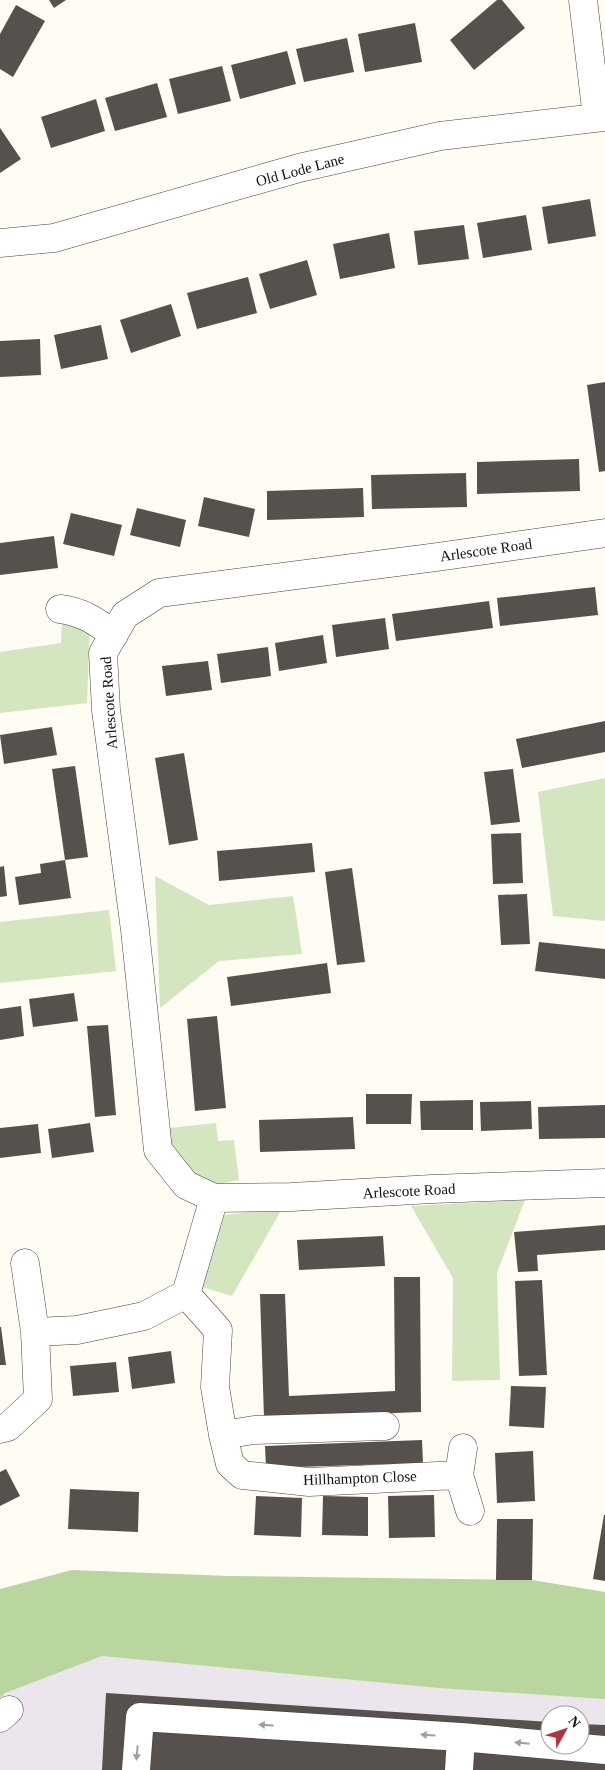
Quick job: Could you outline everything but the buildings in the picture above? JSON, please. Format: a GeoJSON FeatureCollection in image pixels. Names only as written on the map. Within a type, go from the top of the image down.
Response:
{"type":"FeatureCollection","features":[{"type":"Feature","properties":{"kind":"street"},"geometry":{"type":"LineString","coordinates":[[583,0],[601,117]]}},
{"type":"Feature","properties":{"kind":"street","name":"Old Lode Lane"},"geometry":{"type":"LineString","coordinates":[[0,243],[54,238],[299,168],[440,136],[601,117]]}},
{"type":"Feature","properties":{"kind":"street","name":"Arlescote Road"},"geometry":{"type":"LineString","coordinates":[[605,534],[159,593],[125,615],[103,653],[106,710],[135,930],[158,1150],[186,1185],[214,1198],[291,1197],[432,1189],[605,1183]]}},
{"type":"Feature","properties":{"kind":"street"},"geometry":{"type":"LineString","coordinates":[[60,609],[71,610],[92,618],[114,635]]}},
{"type":"Feature","properties":{"kind":"street"},"geometry":{"type":"LineString","coordinates":[[35,1332],[77,1330],[144,1316],[186,1294],[214,1198]]}},
{"type":"Feature","properties":{"kind":"street"},"geometry":{"type":"LineString","coordinates":[[0,1429],[8,1427],[38,1399],[35,1332],[25,1264]]}},
{"type":"Feature","properties":{"kind":"street","name":"Hillhampton Close"},"geometry":{"type":"LineString","coordinates":[[186,1294],[218,1330],[216,1387],[223,1435],[230,1464],[242,1475],[309,1482],[459,1475]]}},
{"type":"Feature","properties":{"kind":"street"},"geometry":{"type":"LineString","coordinates":[[223,1435],[254,1430],[386,1426]]}},
{"type":"Feature","properties":{"kind":"street"},"geometry":{"type":"LineString","coordinates":[[463,1448],[459,1475],[470,1511]]}},
{"type":"Feature","properties":{"kind":"street"},"geometry":{"type":"LineString","coordinates":[[136,1770],[140,1717],[461,1737],[605,1750]]}},
{"type":"Feature","properties":{"kind":"street"},"geometry":{"type":"LineString","coordinates":[[459,1770],[461,1737]]}},
{"type":"Feature","properties":{"kind":"shaded area"},"geometry":{"type":"Polygon","coordinates":[[[0,1616],[605,1620],[605,1770],[0,1770],[0,1616]]]}},
{"type":"Feature","properties":{"kind":"green space"},"geometry":{"type":"Polygon","coordinates":[[[62,618],[90,626],[87,703],[0,713],[0,652],[61,643],[62,618]]]}},
{"type":"Feature","properties":{"kind":"green space"},"geometry":{"type":"Polygon","coordinates":[[[605,778],[605,921],[553,916],[538,792],[605,778]]]}},
{"type":"Feature","properties":{"kind":"green space"},"geometry":{"type":"Polygon","coordinates":[[[155,876],[209,905],[293,896],[302,954],[219,961],[160,1008],[155,876]]]}},
{"type":"Feature","properties":{"kind":"green space"},"geometry":{"type":"Polygon","coordinates":[[[109,910],[116,971],[0,983],[0,922],[109,910]]]}},
{"type":"Feature","properties":{"kind":"green space"},"geometry":{"type":"Polygon","coordinates":[[[216,1123],[218,1141],[234,1140],[239,1180],[209,1186],[185,1170],[171,1150],[170,1128],[216,1123]]]}},
{"type":"Feature","properties":{"kind":"green space"},"geometry":{"type":"Polygon","coordinates":[[[525,1200],[497,1273],[500,1380],[452,1381],[453,1278],[411,1206],[525,1200]]]}},
{"type":"Feature","properties":{"kind":"green space"},"geometry":{"type":"Polygon","coordinates":[[[282,1209],[232,1296],[202,1287],[222,1215],[282,1209]]]}},
{"type":"Feature","properties":{"kind":"green space"},"geometry":{"type":"Polygon","coordinates":[[[72,1570],[229,1576],[532,1580],[605,1592],[605,1699],[439,1688],[102,1656],[5,1693],[0,1698],[0,1589],[72,1570]]]}}]}
